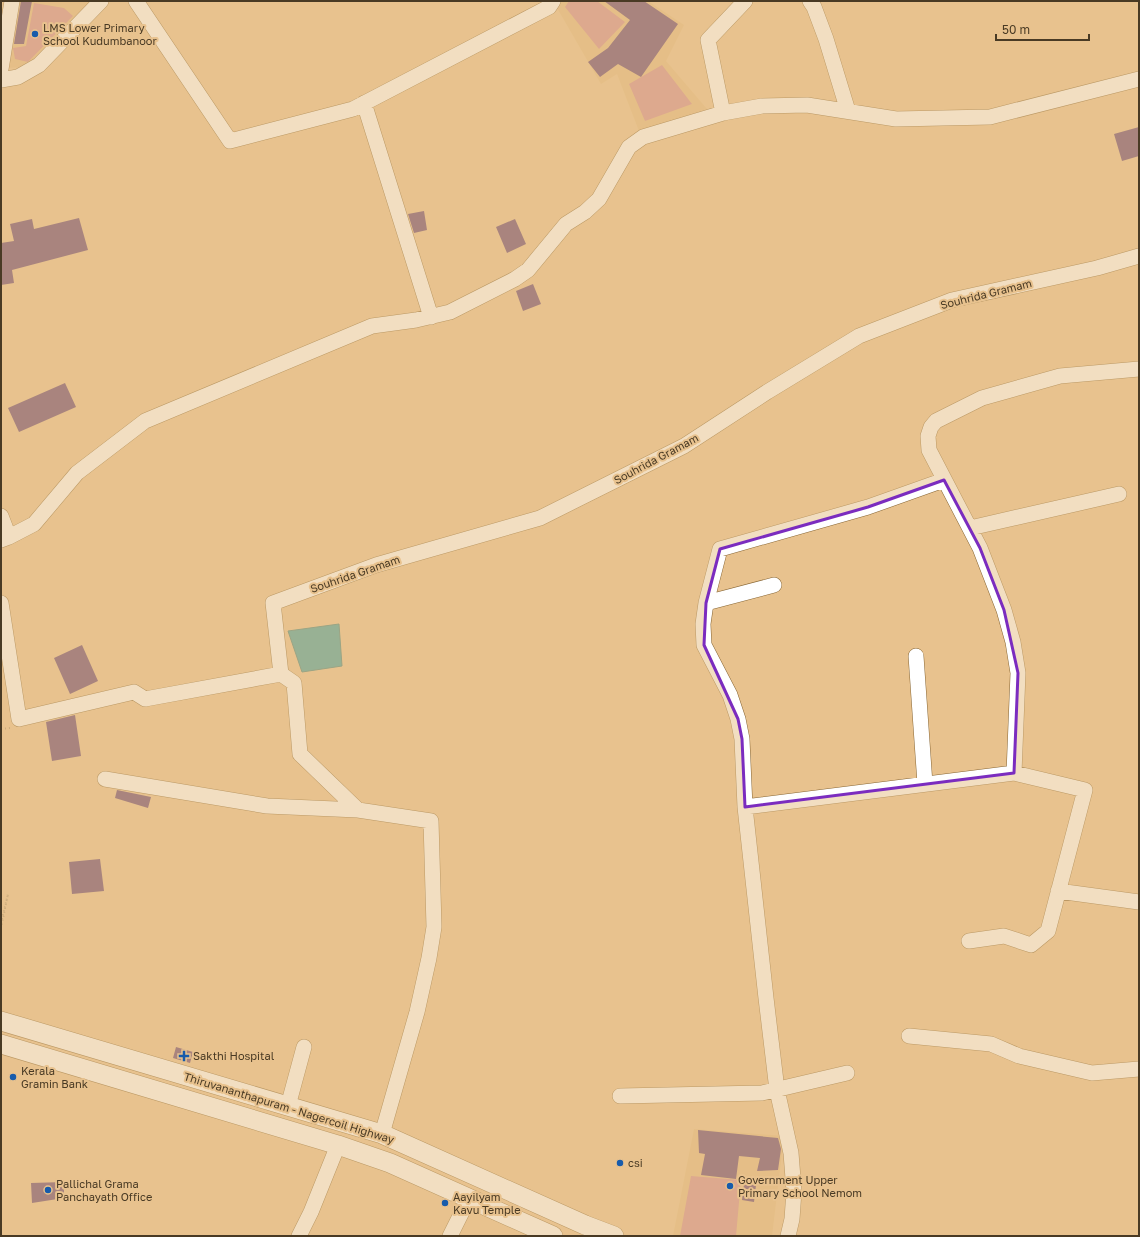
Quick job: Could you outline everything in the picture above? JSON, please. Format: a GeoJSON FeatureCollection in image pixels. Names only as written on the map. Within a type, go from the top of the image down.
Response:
{"type":"FeatureCollection","features":[{"type":"Feature","properties":{"kind":"main road","name":"Thiruvananthapuram - Nagercoil Highway"},"geometry":{"type":"LineString","coordinates":[[1,1021],[382,1134],[585,1225],[614,1236]]}},
{"type":"Feature","properties":{"kind":"main road","name":"Thiruvananthapuram - Nagercoil Highway"},"geometry":{"type":"LineString","coordinates":[[1,1044],[338,1145],[390,1163],[553,1236]]}},
{"type":"Feature","properties":{"kind":"street"},"geometry":{"type":"LineString","coordinates":[[1,70],[12,1]]}},
{"type":"Feature","properties":{"kind":"street"},"geometry":{"type":"LineString","coordinates":[[1,80],[18,77],[39,65],[101,1]]}},
{"type":"Feature","properties":{"kind":"street"},"geometry":{"type":"LineString","coordinates":[[136,1],[230,141],[352,109],[549,7],[553,1]]}},
{"type":"Feature","properties":{"kind":"street"},"geometry":{"type":"LineString","coordinates":[[723,113],[708,40],[745,1]]}},
{"type":"Feature","properties":{"kind":"street"},"geometry":{"type":"LineString","coordinates":[[810,1],[814,7],[826,38],[848,111]]}},
{"type":"Feature","properties":{"kind":"street"},"geometry":{"type":"LineString","coordinates":[[1,516],[5,538],[34,524],[77,472],[145,421],[372,326],[431,317],[450,312],[516,279],[528,270],[566,224],[585,212],[599,199],[629,147],[643,137],[723,113],[762,106],[807,105],[896,119],[990,117],[1139,79]]}},
{"type":"Feature","properties":{"kind":"street"},"geometry":{"type":"LineString","coordinates":[[364,103],[431,317]]}},
{"type":"Feature","properties":{"kind":"street","name":"Souhrida Gramam"},"geometry":{"type":"LineString","coordinates":[[281,674],[273,604],[376,565],[540,518],[684,446],[767,392],[860,336],[952,300],[1097,268],[1139,256]]}},
{"type":"Feature","properties":{"kind":"street"},"geometry":{"type":"LineString","coordinates":[[1014,773],[1018,673],[1013,642],[1004,610],[980,548],[930,450],[928,436],[931,427],[936,421],[982,398],[1060,376],[1139,369]]}},
{"type":"Feature","properties":{"kind":"street"},"geometry":{"type":"LineString","coordinates":[[788,1236],[792,1219],[794,1191],[791,1153],[777,1090],[745,807],[742,739],[738,719],[730,695],[704,645],[703,624],[706,603],[720,549],[868,507],[944,480]]}},
{"type":"Feature","properties":{"kind":"street"},"geometry":{"type":"LineString","coordinates":[[970,528],[1119,494]]}},
{"type":"Feature","properties":{"kind":"street"},"geometry":{"type":"LineString","coordinates":[[706,603],[774,585]]}},
{"type":"Feature","properties":{"kind":"street"},"geometry":{"type":"LineString","coordinates":[[1,603],[19,719],[134,692],[145,699],[281,674],[294,683],[300,754],[358,810]]}},
{"type":"Feature","properties":{"kind":"street"},"geometry":{"type":"LineString","coordinates":[[916,656],[925,784]]}},
{"type":"Feature","properties":{"kind":"street"},"geometry":{"type":"LineString","coordinates":[[745,807],[1014,773],[1085,790],[1048,931],[1031,945],[1004,936],[969,941]]}},
{"type":"Feature","properties":{"kind":"street"},"geometry":{"type":"LineString","coordinates":[[105,779],[267,806],[358,810],[431,821],[434,927],[418,1012],[382,1134]]}},
{"type":"Feature","properties":{"kind":"street"},"geometry":{"type":"LineString","coordinates":[[1058,891],[1139,902]]}},
{"type":"Feature","properties":{"kind":"street"},"geometry":{"type":"LineString","coordinates":[[909,1036],[991,1044],[1019,1056],[1092,1073],[1139,1069]]}},
{"type":"Feature","properties":{"kind":"street"},"geometry":{"type":"LineString","coordinates":[[288,1106],[304,1047]]}},
{"type":"Feature","properties":{"kind":"street"},"geometry":{"type":"LineString","coordinates":[[620,1096],[762,1093],[848,1073]]}},
{"type":"Feature","properties":{"kind":"street"},"geometry":{"type":"LineString","coordinates":[[299,1236],[311,1212],[338,1145]]}},
{"type":"Feature","properties":{"kind":"street"},"geometry":{"type":"LineString","coordinates":[[450,1236],[469,1198]]}},
{"type":"Feature","properties":{"kind":"path"},"geometry":{"type":"LineString","coordinates":[[1,923],[8,894],[1,928]]}},
{"type":"Feature","properties":{"kind":"highlighted area"},"geometry":{"type":"Polygon","coordinates":[[[944,480],[980,548],[1004,610],[1018,673],[1014,773],[745,807],[742,739],[738,719],[704,645],[706,603],[720,549],[868,507],[944,480]]]}},
{"type":"Feature","properties":{"kind":"shaded area","name":"LMS Lower Primary School Kudumbanoor"},"geometry":{"type":"Polygon","coordinates":[[[15,1],[92,1],[29,67],[4,68],[15,1]]]}},
{"type":"Feature","properties":{"kind":"shaded area"},"geometry":{"type":"Polygon","coordinates":[[[553,1],[648,1],[684,25],[666,61],[707,109],[639,131],[617,74],[601,84],[553,1]]]}},
{"type":"Feature","properties":{"kind":"shaded area"},"geometry":{"type":"Polygon","coordinates":[[[569,1],[597,1],[625,22],[599,49],[565,7],[569,1]]]}},
{"type":"Feature","properties":{"kind":"shaded area"},"geometry":{"type":"Polygon","coordinates":[[[34,3],[64,8],[73,16],[28,62],[15,59],[13,48],[26,46],[34,3]]]}},
{"type":"Feature","properties":{"kind":"shaded area"},"geometry":{"type":"Polygon","coordinates":[[[662,65],[692,104],[645,121],[629,84],[662,65]]]}},
{"type":"Feature","properties":{"kind":"shaded area","name":"Government Upper Primary School Nemom"},"geometry":{"type":"Polygon","coordinates":[[[694,1129],[784,1136],[772,1236],[673,1236],[694,1129]]]}},
{"type":"Feature","properties":{"kind":"shaded area"},"geometry":{"type":"Polygon","coordinates":[[[691,1176],[741,1180],[736,1236],[680,1236],[691,1176]]]}},
{"type":"Feature","properties":{"kind":"water"},"geometry":{"type":"Polygon","coordinates":[[[339,624],[342,666],[302,672],[288,631],[339,624]]]}},
{"type":"Feature","properties":{"kind":"building"},"geometry":{"type":"Polygon","coordinates":[[[21,1],[32,1],[24,44],[14,44],[21,1]]]}},
{"type":"Feature","properties":{"kind":"building"},"geometry":{"type":"Polygon","coordinates":[[[604,1],[644,1],[678,24],[641,77],[618,64],[600,77],[588,62],[608,48],[630,20],[604,1]]]}},
{"type":"Feature","properties":{"kind":"building"},"geometry":{"type":"Polygon","coordinates":[[[1139,127],[1139,156],[1122,161],[1114,134],[1139,127]]]}},
{"type":"Feature","properties":{"kind":"building"},"geometry":{"type":"Polygon","coordinates":[[[424,211],[427,230],[414,233],[408,214],[424,211]]]}},
{"type":"Feature","properties":{"kind":"building"},"geometry":{"type":"Polygon","coordinates":[[[79,218],[88,250],[12,270],[14,283],[1,285],[1,243],[14,241],[10,224],[32,219],[34,229],[79,218]]]}},
{"type":"Feature","properties":{"kind":"building"},"geometry":{"type":"Polygon","coordinates":[[[515,219],[526,244],[507,253],[496,227],[515,219]]]}},
{"type":"Feature","properties":{"kind":"building"},"geometry":{"type":"Polygon","coordinates":[[[533,284],[541,304],[523,311],[516,291],[533,284]]]}},
{"type":"Feature","properties":{"kind":"building"},"geometry":{"type":"Polygon","coordinates":[[[65,383],[76,407],[19,432],[8,408],[65,383]]]}},
{"type":"Feature","properties":{"kind":"building"},"geometry":{"type":"Polygon","coordinates":[[[82,645],[98,681],[70,694],[54,658],[82,645]]]}},
{"type":"Feature","properties":{"kind":"building"},"geometry":{"type":"Polygon","coordinates":[[[75,715],[81,756],[52,761],[46,722],[75,715]]]}},
{"type":"Feature","properties":{"kind":"building"},"geometry":{"type":"Polygon","coordinates":[[[117,790],[151,797],[148,808],[115,798],[117,790]]]}},
{"type":"Feature","properties":{"kind":"building"},"geometry":{"type":"Polygon","coordinates":[[[100,859],[104,891],[72,894],[69,862],[100,859]]]}},
{"type":"Feature","properties":{"kind":"building"},"geometry":{"type":"Polygon","coordinates":[[[176,1047],[193,1052],[190,1063],[173,1058],[176,1047]]]}},
{"type":"Feature","properties":{"kind":"building"},"geometry":{"type":"Polygon","coordinates":[[[698,1130],[778,1138],[781,1149],[778,1170],[757,1171],[760,1158],[739,1156],[736,1179],[701,1175],[705,1154],[699,1153],[698,1130]]]}},
{"type":"Feature","properties":{"kind":"building","name":"Pallichal Grama Panchayath Office"},"geometry":{"type":"Polygon","coordinates":[[[64,1182],[64,1198],[32,1203],[31,1183],[64,1182]]]}},
{"type":"Feature","properties":{"kind":"building"},"geometry":{"type":"Polygon","coordinates":[[[744,1184],[756,1185],[754,1202],[742,1200],[744,1184]]]}},
{"type":"Feature","properties":{"kind":"place","name":"LMS Lower Primary School Kudumbanoor"},"geometry":{"type":"Point","coordinates":[35,34]}},
{"type":"Feature","properties":{"kind":"place","name":"Sakthi Hospital"},"geometry":{"type":"Point","coordinates":[184,1056]}},
{"type":"Feature","properties":{"kind":"place","name":"Kerala Gramin Bank"},"geometry":{"type":"Point","coordinates":[13,1077]}},
{"type":"Feature","properties":{"kind":"place","name":"csi"},"geometry":{"type":"Point","coordinates":[620,1163]}},
{"type":"Feature","properties":{"kind":"place","name":"Government Upper Primary School Nemom"},"geometry":{"type":"Point","coordinates":[730,1186]}},
{"type":"Feature","properties":{"kind":"place","name":"Pallichal Grama Panchayath Office"},"geometry":{"type":"Point","coordinates":[48,1190]}},
{"type":"Feature","properties":{"kind":"place","name":"Aayilyam Kavu Temple"},"geometry":{"type":"Point","coordinates":[445,1203]}}]}
